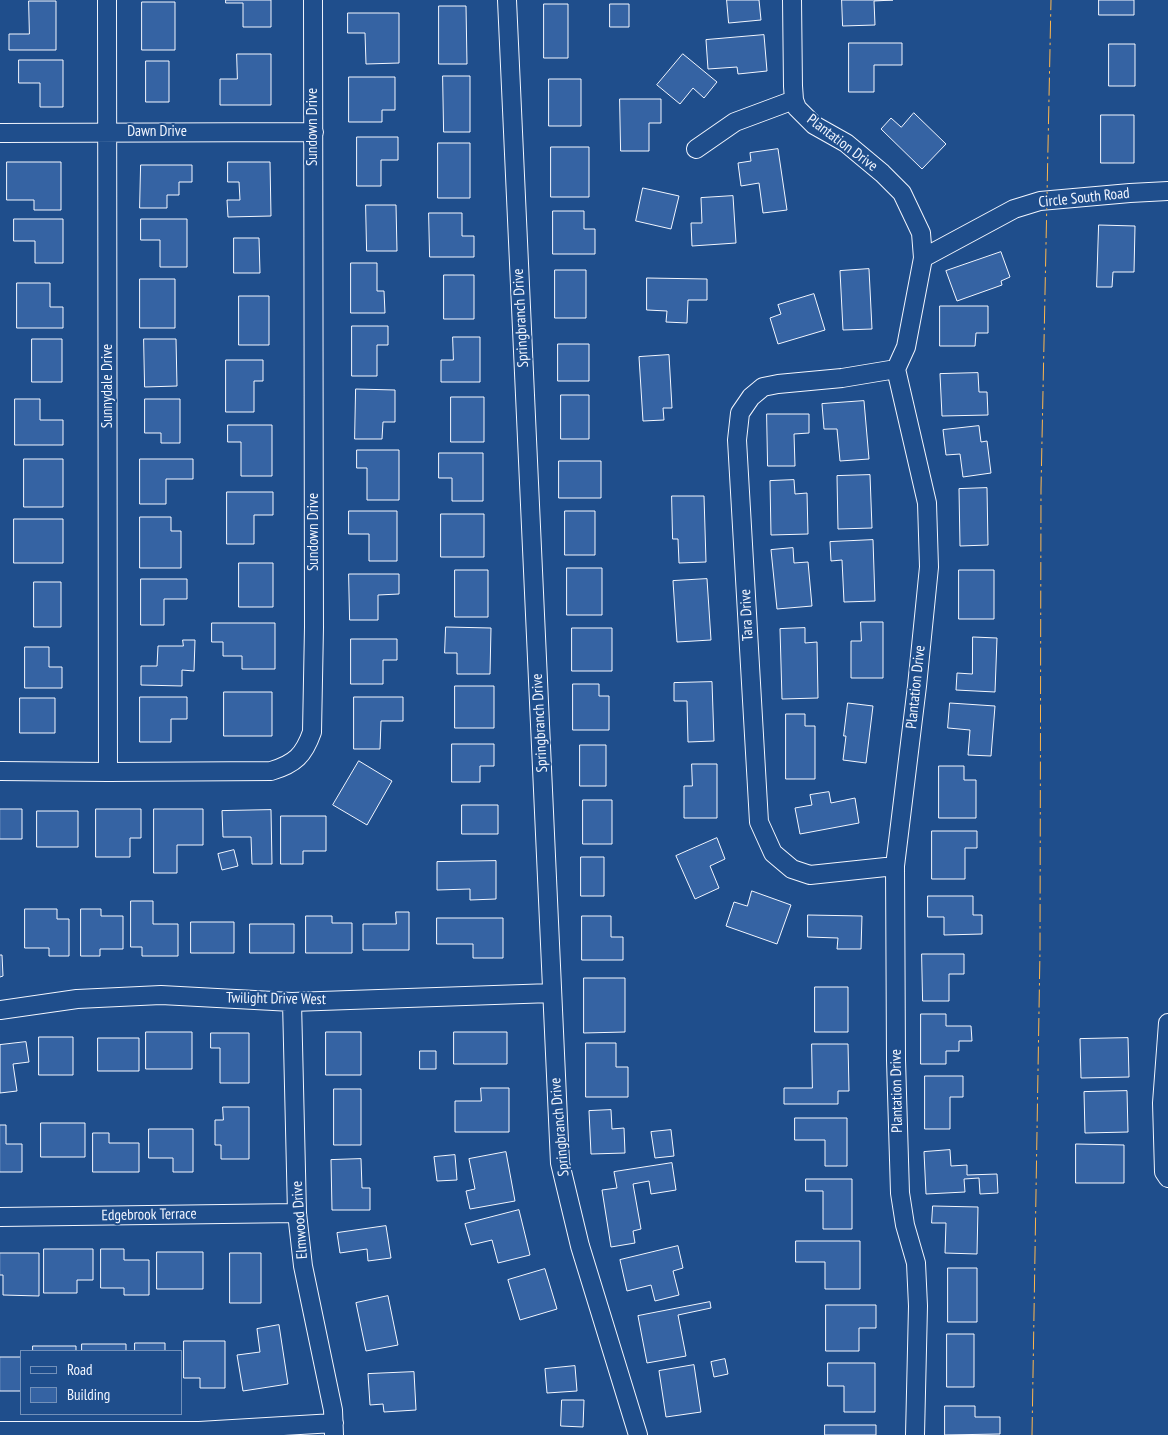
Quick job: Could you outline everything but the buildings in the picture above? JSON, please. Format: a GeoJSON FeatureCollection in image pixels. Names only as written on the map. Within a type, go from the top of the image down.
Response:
{"type":"FeatureCollection","features":[{"type":"Feature","properties":{"kind":"street","name":"Sunnydale Drive"},"geometry":{"type":"LineString","coordinates":[[107,0],[108,772]]}},
{"type":"Feature","properties":{"kind":"street","name":"Sundown Drive"},"geometry":{"type":"LineString","coordinates":[[0,771],[271,771],[286,767],[298,758],[307,746],[312,732],[314,628],[313,0]]}},
{"type":"Feature","properties":{"kind":"street","name":"Springbranch Drive"},"geometry":{"type":"LineString","coordinates":[[507,0],[560,1163],[580,1246],[638,1435]]}},
{"type":"Feature","properties":{"kind":"street"},"geometry":{"type":"LineString","coordinates":[[696,150],[735,122],[794,100],[792,0]]}},
{"type":"Feature","properties":{"kind":"street","name":"Plantation Drive"},"geometry":{"type":"LineString","coordinates":[[794,100],[797,108],[814,126],[846,143],[882,173],[902,193],[921,233],[923,258],[906,347],[896,369],[927,503],[929,567],[917,686],[895,866],[896,1060],[900,1193],[905,1225],[916,1263],[918,1298],[916,1435]]}},
{"type":"Feature","properties":{"kind":"street","name":"Dawn Drive"},"geometry":{"type":"LineString","coordinates":[[0,133],[314,132]]}},
{"type":"Feature","properties":{"kind":"street","name":"Circle South Road"},"geometry":{"type":"LineString","coordinates":[[923,258],[1014,209],[1040,201],[1168,191]]}},
{"type":"Feature","properties":{"kind":"street","name":"Tara Drive"},"geometry":{"type":"LineString","coordinates":[[895,866],[810,875],[792,869],[773,853],[759,822],[737,440],[740,413],[751,397],[763,387],[842,378],[896,369]]}},
{"type":"Feature","properties":{"kind":"street","name":"Twilight Drive West"},"geometry":{"type":"LineString","coordinates":[[0,1010],[77,998],[161,995],[292,1002],[552,993]]}},
{"type":"Feature","properties":{"kind":"street","name":"Elmwood Drive"},"geometry":{"type":"LineString","coordinates":[[292,1002],[297,1213],[303,1266],[334,1410],[334,1429]]}},
{"type":"Feature","properties":{"kind":"street"},"geometry":{"type":"LineString","coordinates":[[1168,1023],[1162,1103],[1164,1172],[1168,1178]]}},
{"type":"Feature","properties":{"kind":"street","name":"Edgebrook Terrace"},"geometry":{"type":"LineString","coordinates":[[0,1217],[297,1213]]}},
{"type":"Feature","properties":{"kind":"street"},"geometry":{"type":"LineString","coordinates":[[0,1431],[334,1429]]}},
{"type":"Feature","properties":{"kind":"power"},"geometry":{"type":"LineString","coordinates":[[1032,1435],[1040,950],[1041,489],[1051,0]]}}]}
